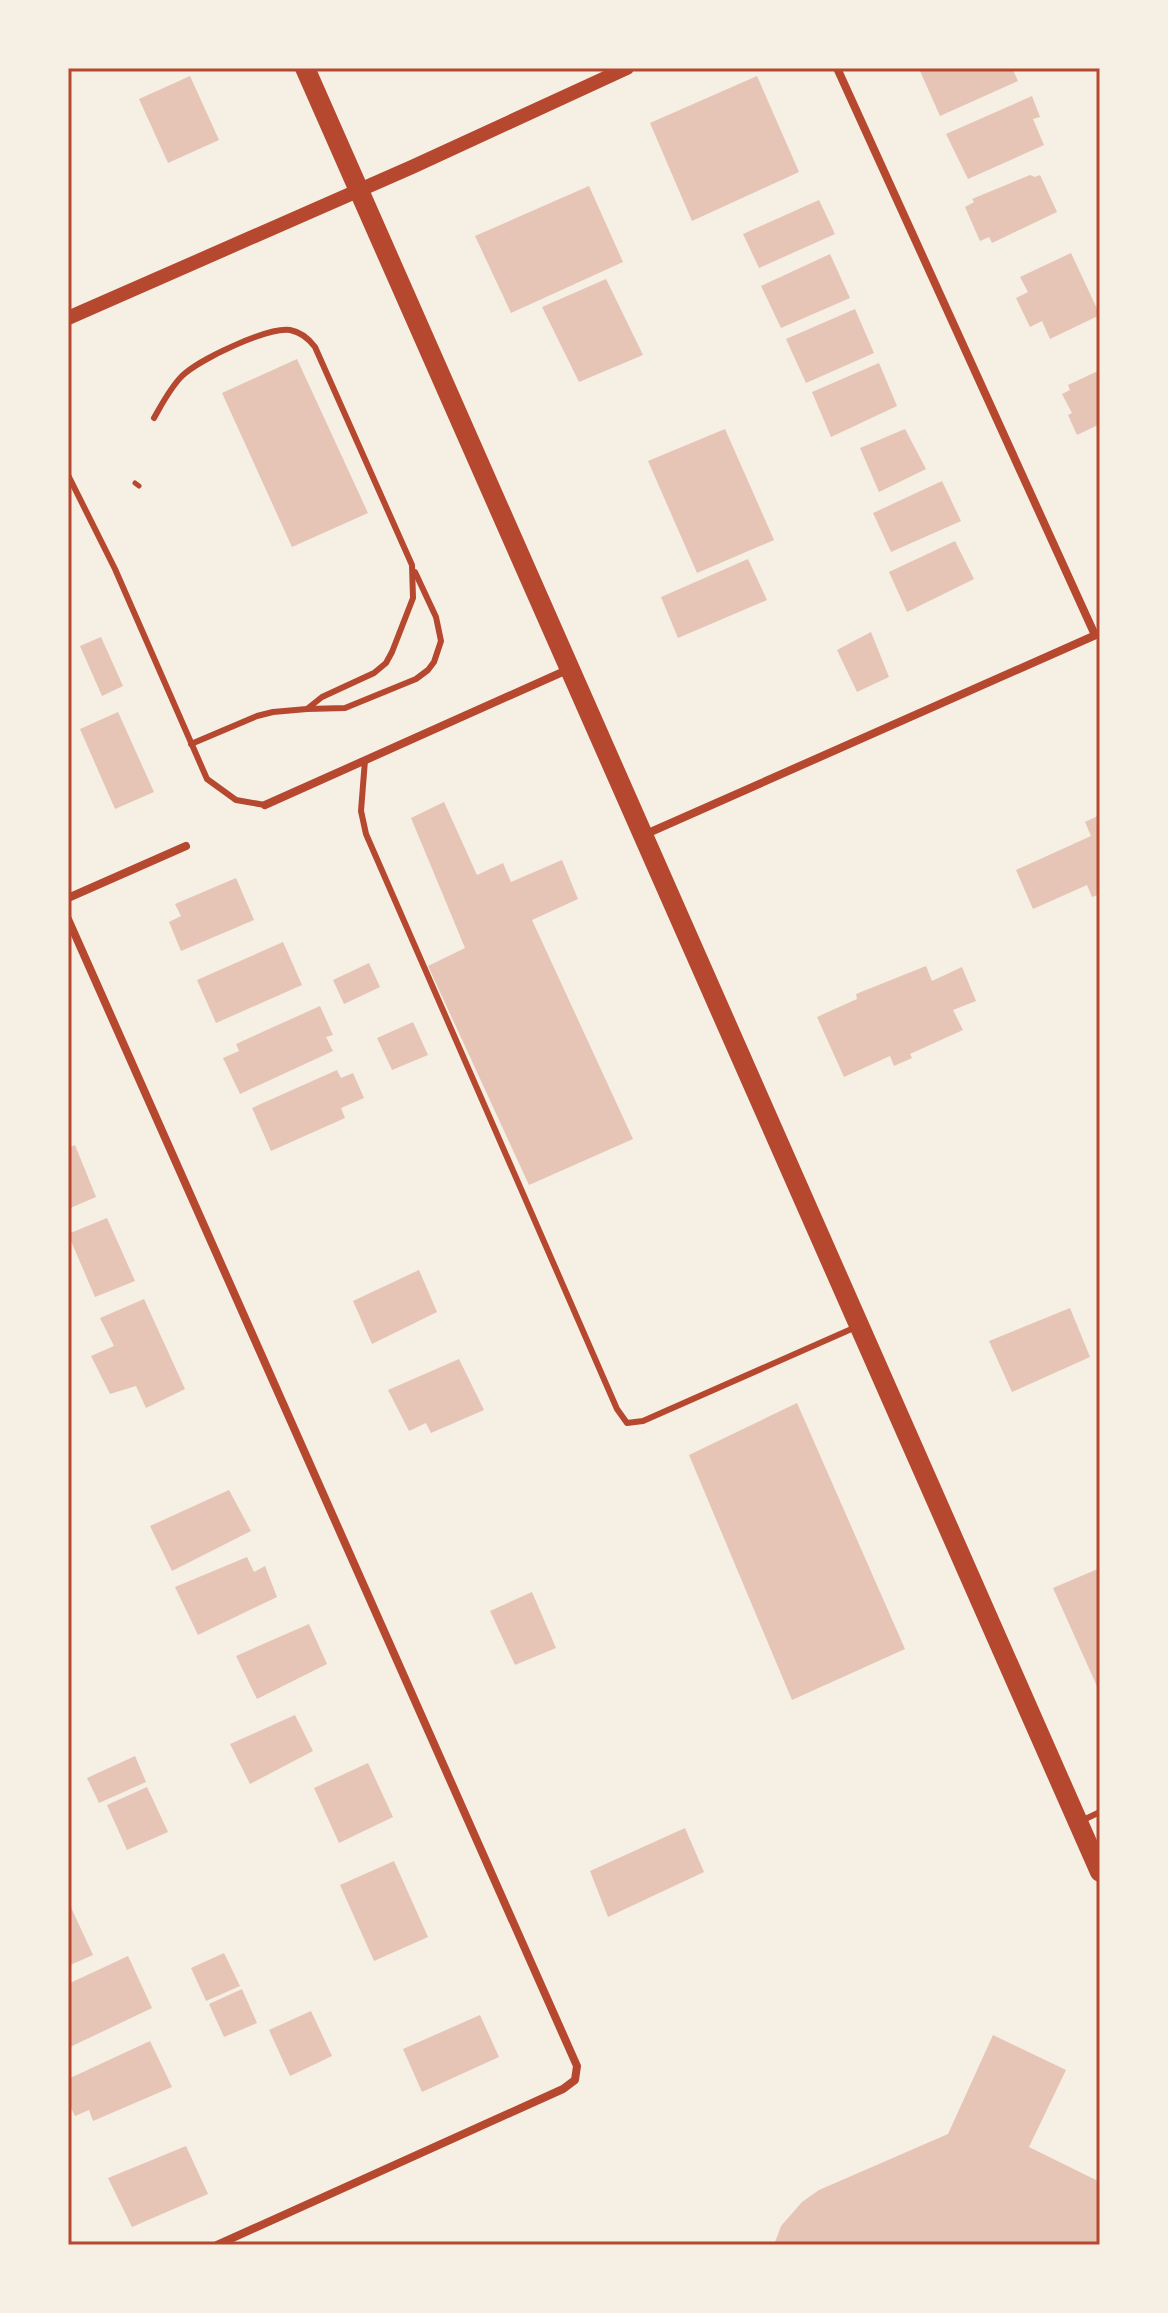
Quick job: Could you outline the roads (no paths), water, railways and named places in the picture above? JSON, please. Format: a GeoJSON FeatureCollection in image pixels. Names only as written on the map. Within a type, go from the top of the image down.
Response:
{"type":"FeatureCollection","features":[{"type":"Feature","properties":{"kind":"main road"},"geometry":{"type":"LineString","coordinates":[[305,68],[1100,1872]]}},
{"type":"Feature","properties":{"kind":"street"},"geometry":{"type":"LineString","coordinates":[[68,318],[359,191],[627,68]]}},
{"type":"Feature","properties":{"kind":"street"},"geometry":{"type":"LineString","coordinates":[[641,836],[1098,634],[837,68]]}},
{"type":"Feature","properties":{"kind":"street"},"geometry":{"type":"LineString","coordinates":[[265,805],[570,669]]}},
{"type":"Feature","properties":{"kind":"street"},"geometry":{"type":"LineString","coordinates":[[68,898],[186,846]]}},
{"type":"Feature","properties":{"kind":"street"},"geometry":{"type":"LineString","coordinates":[[68,919],[577,2066],[575,2080],[563,2089],[217,2245]]}},
{"type":"Feature","properties":{"kind":"lane"},"geometry":{"type":"LineString","coordinates":[[154,418],[183,375],[200,363],[267,333],[282,330],[302,335],[315,347],[412,565],[441,641],[434,662],[416,679],[345,708],[273,712],[257,716],[191,744]]}},
{"type":"Feature","properties":{"kind":"lane"},"geometry":{"type":"LineString","coordinates":[[68,475],[115,569],[207,779],[236,800],[265,805]]}},
{"type":"Feature","properties":{"kind":"lane"},"geometry":{"type":"LineString","coordinates":[[307,709],[322,697],[374,673],[386,663],[413,598],[412,565]]}},
{"type":"Feature","properties":{"kind":"lane"},"geometry":{"type":"LineString","coordinates":[[365,760],[361,811],[366,834],[617,1409],[627,1423],[643,1421],[859,1326]]}},
{"type":"Feature","properties":{"kind":"lane"},"geometry":{"type":"LineString","coordinates":[[1078,1822],[1100,1812]]}}]}
